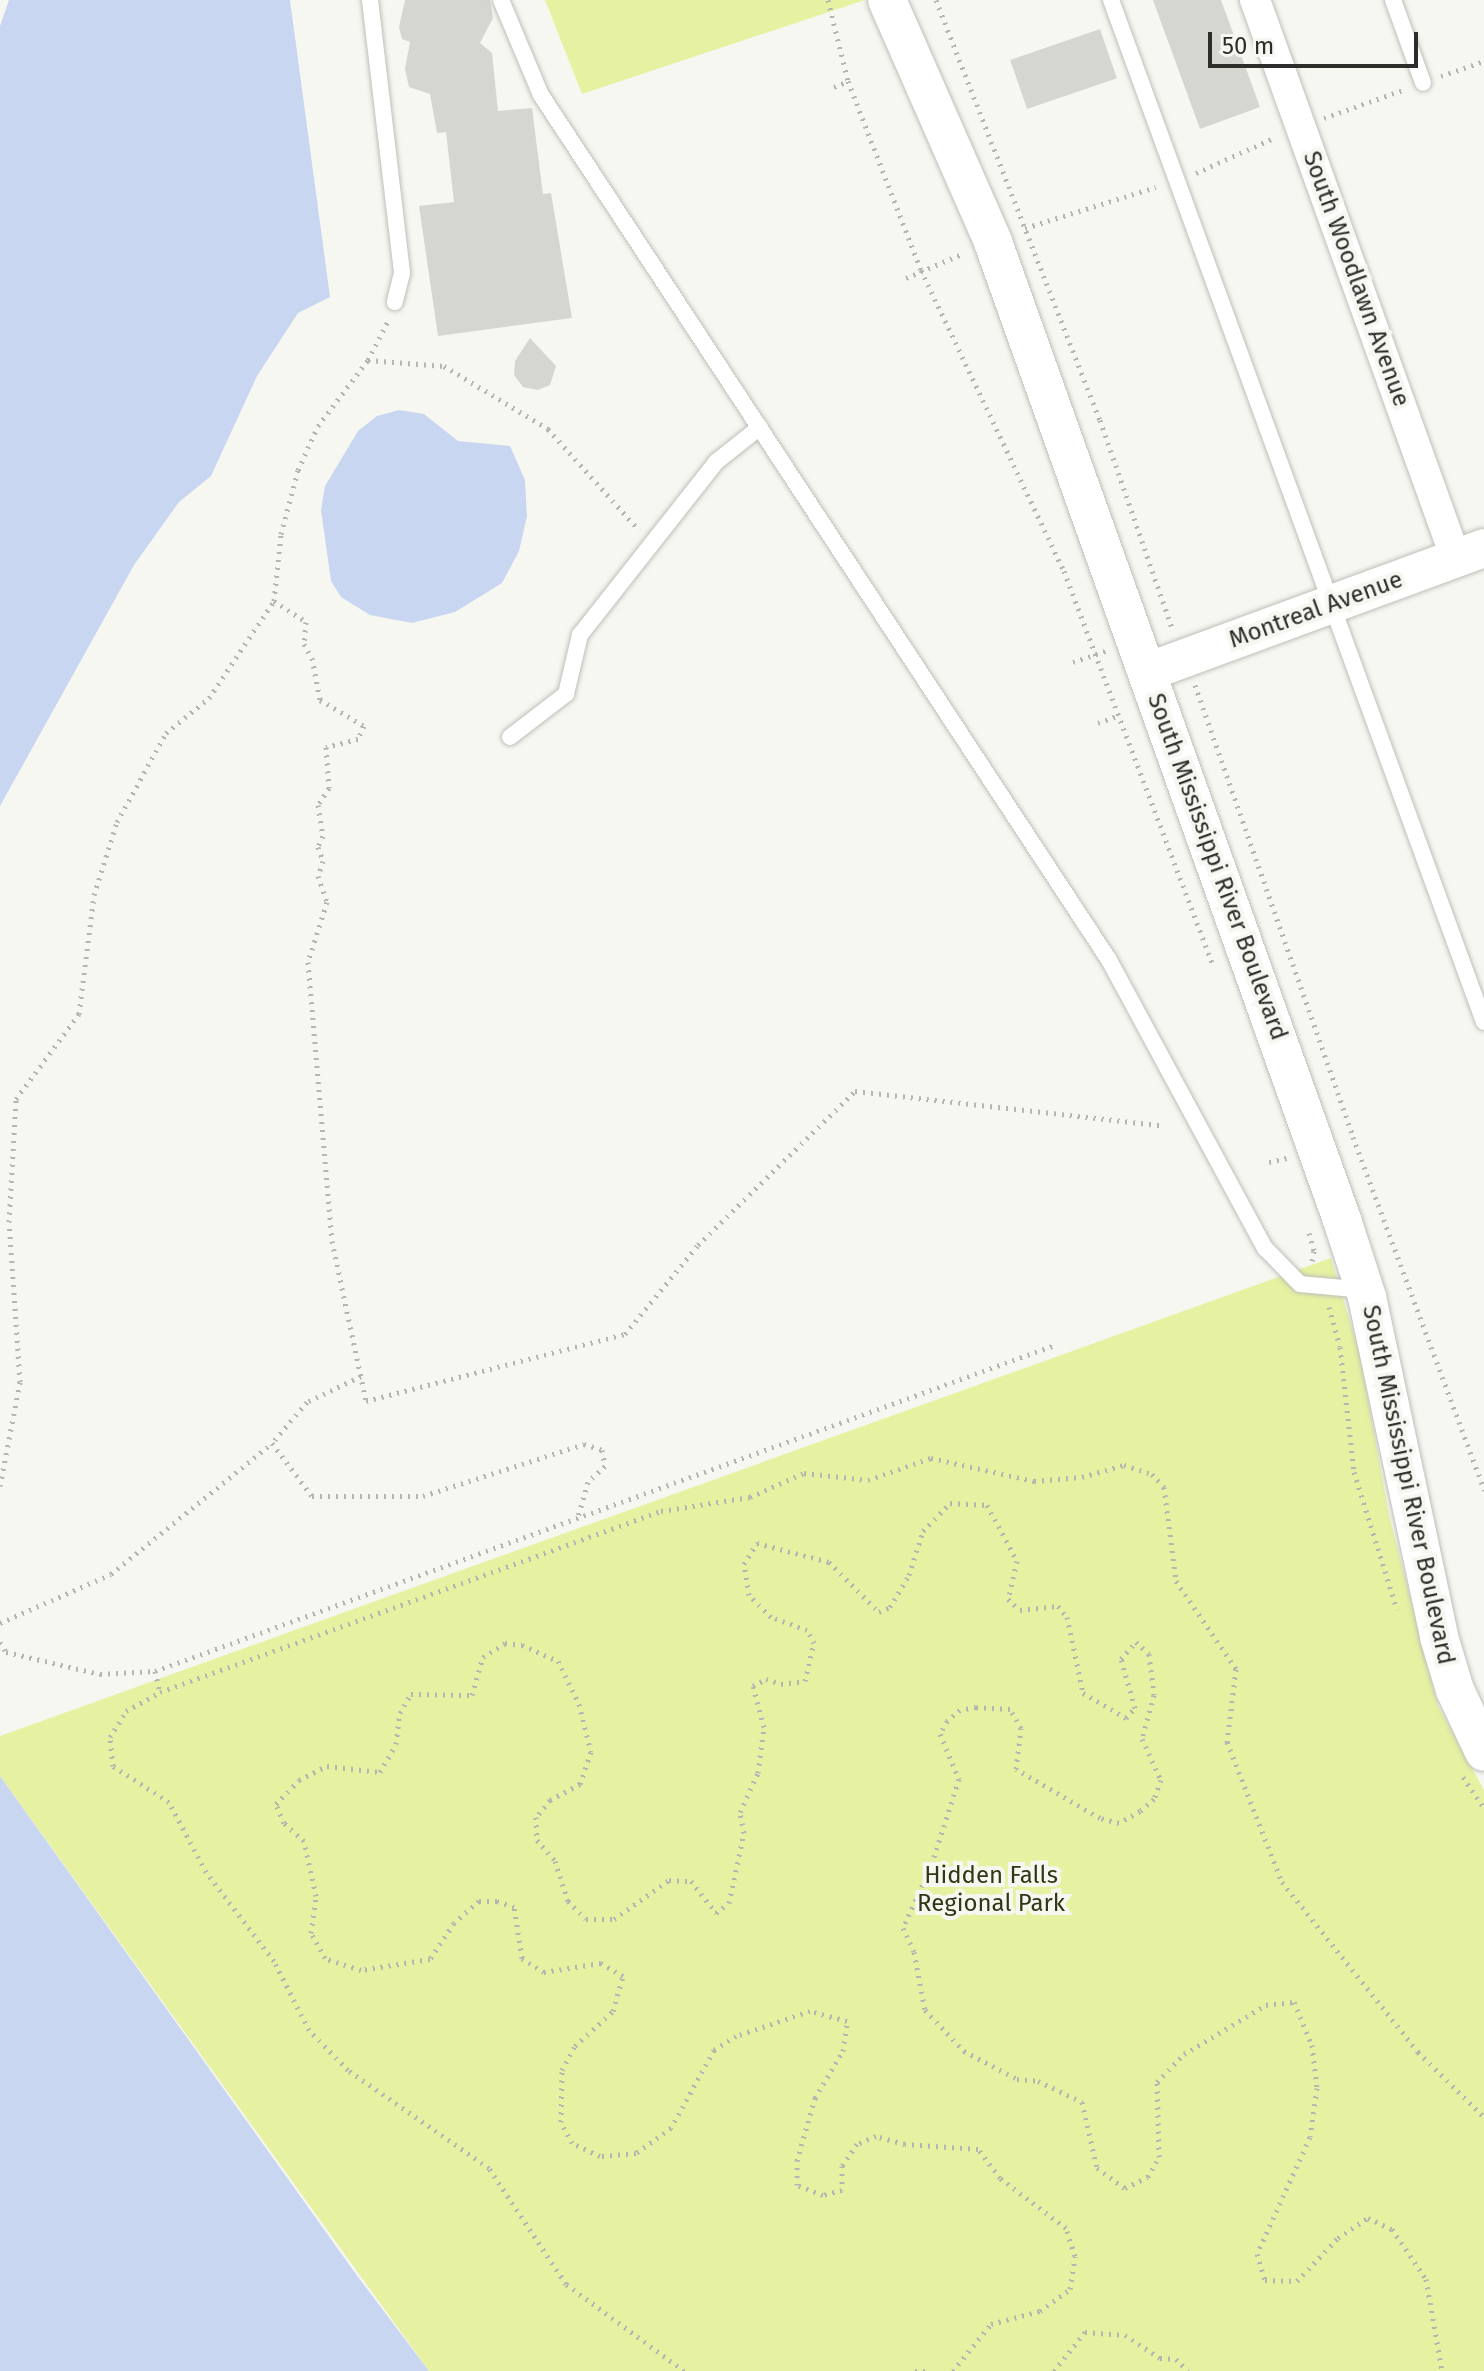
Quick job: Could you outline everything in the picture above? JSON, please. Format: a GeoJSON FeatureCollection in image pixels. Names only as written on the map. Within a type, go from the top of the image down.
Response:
{"type":"FeatureCollection","features":[{"type":"Feature","properties":{"kind":"street","name":"South Mississippi River Boulevard"},"geometry":{"type":"LineString","coordinates":[[887,0],[993,242],[1365,1290],[1439,1637],[1455,1690],[1484,1752]]}},
{"type":"Feature","properties":{"kind":"street","name":"South Woodlawn Avenue"},"geometry":{"type":"LineString","coordinates":[[1255,0],[1301,126],[1470,553]]}},
{"type":"Feature","properties":{"kind":"street","name":"Montreal Avenue"},"geometry":{"type":"LineString","coordinates":[[1147,672],[1470,553]]}},
{"type":"Feature","properties":{"kind":"lane"},"geometry":{"type":"LineString","coordinates":[[370,0],[402,273],[395,302]]}},
{"type":"Feature","properties":{"kind":"lane"},"geometry":{"type":"LineString","coordinates":[[501,0],[541,95],[1109,960],[1265,1248],[1300,1284],[1365,1290]]}},
{"type":"Feature","properties":{"kind":"lane"},"geometry":{"type":"LineString","coordinates":[[1111,0],[1328,604],[1484,1022]]}},
{"type":"Feature","properties":{"kind":"lane"},"geometry":{"type":"LineString","coordinates":[[1393,0],[1423,83]]}},
{"type":"Feature","properties":{"kind":"lane"},"geometry":{"type":"LineString","coordinates":[[510,737],[566,694],[580,635],[657,541],[716,462],[760,427]]}},
{"type":"Feature","properties":{"kind":"path"},"geometry":{"type":"LineString","coordinates":[[828,0],[848,81],[921,270],[1064,571],[1219,980]]}},
{"type":"Feature","properties":{"kind":"path"},"geometry":{"type":"LineString","coordinates":[[936,0],[1026,227],[1187,657],[1353,1137],[1484,1490]]}},
{"type":"Feature","properties":{"kind":"path"},"geometry":{"type":"LineString","coordinates":[[1026,227],[1177,181],[1301,126],[1484,61]]}},
{"type":"Feature","properties":{"kind":"path"},"geometry":{"type":"LineString","coordinates":[[834,87],[848,81]]}},
{"type":"Feature","properties":{"kind":"path"},"geometry":{"type":"LineString","coordinates":[[906,278],[921,270]]}},
{"type":"Feature","properties":{"kind":"path"},"geometry":{"type":"LineString","coordinates":[[0,1486],[20,1382],[9,1222],[16,1099],[79,1014],[94,895],[123,810],[166,733],[209,698],[274,601],[281,534],[298,470],[318,426],[368,360],[395,302]]}},
{"type":"Feature","properties":{"kind":"path"},"geometry":{"type":"LineString","coordinates":[[368,360],[444,366],[536,422],[630,525],[657,541]]}},
{"type":"Feature","properties":{"kind":"path"},"geometry":{"type":"LineString","coordinates":[[274,601],[306,622],[304,644],[312,658],[320,700],[364,726],[358,739],[326,747],[329,788],[318,805],[323,836],[318,847],[323,861],[318,876],[327,902],[308,962],[332,1241],[366,1401],[625,1334],[698,1245],[855,1091],[1160,1125]]}},
{"type":"Feature","properties":{"kind":"path"},"geometry":{"type":"LineString","coordinates":[[1073,662],[1095,655]]}},
{"type":"Feature","properties":{"kind":"path"},"geometry":{"type":"LineString","coordinates":[[1098,723],[1120,715]]}},
{"type":"Feature","properties":{"kind":"path"},"geometry":{"type":"LineString","coordinates":[[1279,1144],[1289,1171]]}},
{"type":"Feature","properties":{"kind":"path"},"geometry":{"type":"LineString","coordinates":[[1269,1162],[1284,1158]]}},
{"type":"Feature","properties":{"kind":"path"},"geometry":{"type":"LineString","coordinates":[[1306,1223],[1314,1251],[1311,1267]]}},
{"type":"Feature","properties":{"kind":"path"},"geometry":{"type":"LineString","coordinates":[[0,1642],[6,1652],[100,1674],[155,1671],[1055,1345]]}},
{"type":"Feature","properties":{"kind":"path"},"geometry":{"type":"LineString","coordinates":[[0,1623],[111,1574],[272,1443],[307,1402],[361,1376]]}},
{"type":"Feature","properties":{"kind":"path"},"geometry":{"type":"LineString","coordinates":[[272,1443],[312,1496],[423,1496],[584,1444],[602,1450],[605,1466],[588,1482],[577,1518]]}},
{"type":"Feature","properties":{"kind":"path"},"geometry":{"type":"LineString","coordinates":[[684,2371],[566,2284],[489,2168],[348,2070],[309,2030],[274,1961],[206,1872],[169,1802],[113,1766],[110,1737],[126,1711],[160,1692],[661,1511],[750,1497],[804,1473],[868,1480],[931,1458],[1034,1481],[1082,1477],[1124,1465],[1152,1474],[1164,1487],[1176,1581],[1236,1669],[1227,1742],[1282,1882],[1418,2052],[1484,2117]]}},
{"type":"Feature","properties":{"kind":"path"},"geometry":{"type":"LineString","coordinates":[[953,2371],[991,2324],[1040,2311],[1070,2289],[1075,2256],[1066,2228],[1000,2178],[978,2149],[905,2144],[876,2136],[857,2144],[842,2166],[842,2190],[823,2195],[797,2185],[797,2161],[815,2098],[843,2051],[847,2021],[810,2011],[736,2036],[714,2050],[671,2128],[636,2153],[600,2156],[572,2143],[561,2122],[562,2070],[575,2046],[613,2011],[623,1976],[601,1963],[544,1972],[522,1958],[514,1907],[497,1901],[479,1901],[454,1923],[430,1959],[361,1970],[325,1958],[311,1933],[316,1896],[304,1841],[284,1823],[276,1804],[299,1780],[327,1766],[380,1772],[396,1744],[400,1713],[411,1694],[472,1695],[483,1657],[505,1643],[522,1645],[558,1661],[579,1704],[591,1752],[580,1784],[550,1800],[536,1817],[537,1840],[555,1861],[568,1901],[586,1919],[614,1919],[669,1880],[691,1881],[716,1913],[729,1903],[744,1833],[740,1812],[758,1773],[764,1727],[753,1686],[766,1679],[781,1684],[805,1681],[814,1643],[807,1630],[771,1617],[749,1595],[744,1564],[757,1543],[829,1562],[879,1612],[890,1607],[909,1575],[923,1531],[950,1503],[987,1505],[1017,1561],[1008,1599],[1020,1610],[1058,1606],[1067,1617],[1083,1693],[1126,1718],[1135,1708],[1121,1659],[1136,1642],[1149,1654],[1154,1695],[1142,1739],[1161,1780],[1154,1799],[1140,1811],[1119,1823],[1100,1818],[1016,1769],[1021,1728],[1010,1709],[976,1707],[960,1710],[947,1721],[940,1734],[959,1779],[932,1863],[903,1928],[914,1952],[925,2010],[964,2051],[1017,2079],[1038,2081],[1082,2102],[1097,2168],[1125,2188],[1148,2177],[1159,2157],[1157,2082],[1184,2054],[1266,2005],[1294,2002],[1312,2045],[1317,2088],[1310,2137],[1257,2254],[1265,2280],[1297,2281],[1338,2238],[1368,2218],[1392,2229],[1426,2279],[1442,2371]]}},
{"type":"Feature","properties":{"kind":"path"},"geometry":{"type":"LineString","coordinates":[[155,1671],[160,1692]]}},
{"type":"Feature","properties":{"kind":"path"},"geometry":{"type":"LineString","coordinates":[[1054,2371],[1085,2332],[1125,2335],[1160,2358],[1176,2359],[1188,2371]]}},
{"type":"Feature","properties":{"kind":"path"},"geometry":{"type":"LineString","coordinates":[[915,2371],[930,2371]]}},
{"type":"Feature","properties":{"kind":"green space"},"geometry":{"type":"Polygon","coordinates":[[[545,0],[865,0],[582,94],[545,0]]]}},
{"type":"Feature","properties":{"kind":"green space","name":"Hidden Falls Regional Park"},"geometry":{"type":"Polygon","coordinates":[[[1331,1258],[1360,1355],[1389,1515],[1438,1706],[1484,1790],[1484,2371],[429,2371],[0,1776],[0,1736],[1331,1258]]]}},
{"type":"Feature","properties":{"kind":"water"},"geometry":{"type":"Polygon","coordinates":[[[9,0],[290,0],[330,297],[298,313],[257,376],[211,476],[179,502],[134,565],[0,806],[0,26],[9,0]]]}},
{"type":"Feature","properties":{"kind":"water"},"geometry":{"type":"Polygon","coordinates":[[[399,410],[424,414],[458,441],[510,446],[525,480],[527,516],[519,551],[502,583],[455,612],[412,623],[370,615],[341,597],[331,581],[321,510],[325,486],[358,431],[377,416],[399,410]]]}},
{"type":"Feature","properties":{"kind":"water"},"geometry":{"type":"Polygon","coordinates":[[[0,1776],[358,2277],[429,2371],[0,2371],[0,1776]]]}},
{"type":"Feature","properties":{"kind":"building"},"geometry":{"type":"Polygon","coordinates":[[[405,0],[490,0],[493,18],[480,43],[492,53],[498,111],[532,108],[543,194],[551,193],[572,318],[438,336],[419,206],[454,202],[446,132],[437,133],[430,94],[409,87],[405,69],[410,42],[402,39],[399,27],[405,0]]]}},
{"type":"Feature","properties":{"kind":"building"},"geometry":{"type":"Polygon","coordinates":[[[1153,0],[1221,0],[1260,107],[1200,129],[1153,0]]]}},
{"type":"Feature","properties":{"kind":"building"},"geometry":{"type":"Polygon","coordinates":[[[1100,29],[1117,78],[1027,109],[1010,60],[1100,29]]]}},
{"type":"Feature","properties":{"kind":"building"},"geometry":{"type":"Polygon","coordinates":[[[530,338],[556,366],[550,385],[538,390],[523,387],[514,375],[515,361],[530,338]]]}}]}
